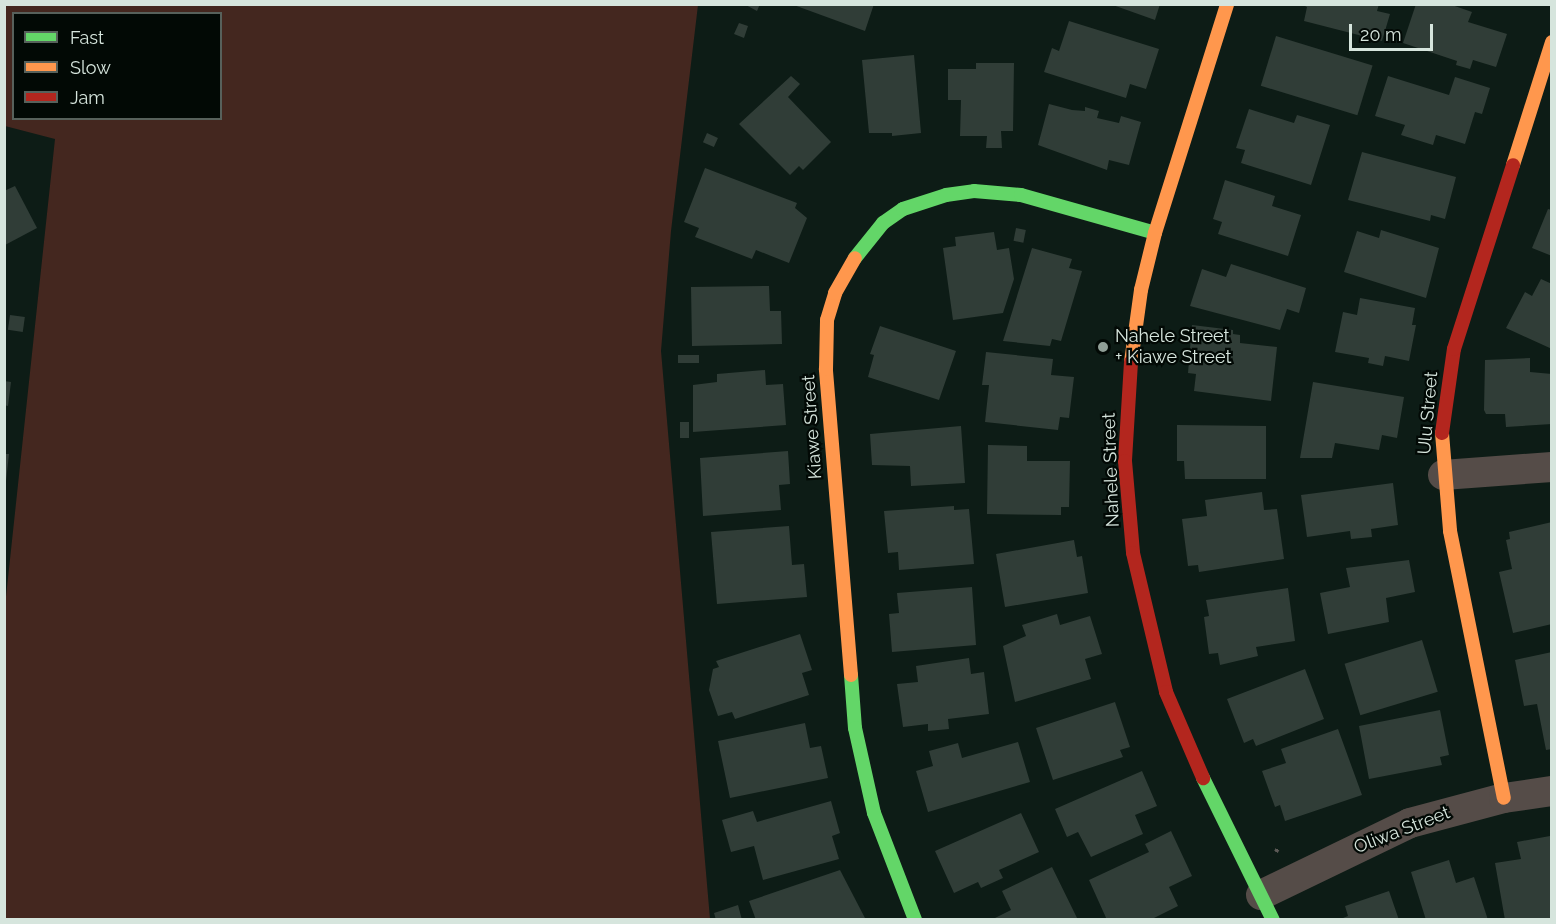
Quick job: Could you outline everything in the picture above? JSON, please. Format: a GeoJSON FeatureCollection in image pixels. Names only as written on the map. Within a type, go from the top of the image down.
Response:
{"type":"FeatureCollection","features":[{"type":"Feature","properties":{"kind":"street","name":"Nahele Street"},"geometry":{"type":"LineString","coordinates":[[1227,4],[1155,233],[1142,290],[1127,392],[1125,461],[1133,553],[1166,692],[1209,793],[1267,907]]}},
{"type":"Feature","properties":{"kind":"street","name":"Ulu Street"},"geometry":{"type":"LineString","coordinates":[[1504,798],[1443,475],[1440,443],[1454,349],[1551,42]]}},
{"type":"Feature","properties":{"kind":"street","name":"Kiawe Street"},"geometry":{"type":"LineString","coordinates":[[915,920],[874,813],[855,728],[826,360],[827,320],[835,293],[852,261],[883,223],[903,209],[946,195],[974,191],[1021,195],[1155,233]]}},
{"type":"Feature","properties":{"kind":"street"},"geometry":{"type":"LineString","coordinates":[[1443,475],[1551,467]]}},
{"type":"Feature","properties":{"kind":"street","name":"Oliwa Street"},"geometry":{"type":"LineString","coordinates":[[1267,907],[1410,823],[1504,798],[1551,791]]}},
{"type":"Feature","properties":{"kind":"path"},"geometry":{"type":"LineString","coordinates":[[1276,852],[1279,846]]}},
{"type":"Feature","properties":{"kind":"shaded area"},"geometry":{"type":"Polygon","coordinates":[[[5,4],[698,5],[671,231],[661,351],[710,919],[5,919],[5,606],[55,139],[5,126],[5,4]]]}},
{"type":"Feature","properties":{"kind":"building"},"geometry":{"type":"Polygon","coordinates":[[[744,4],[760,4],[757,11],[744,4]]]}},
{"type":"Feature","properties":{"kind":"building"},"geometry":{"type":"Polygon","coordinates":[[[791,4],[874,4],[865,31],[791,4]]]}},
{"type":"Feature","properties":{"kind":"building"},"geometry":{"type":"Polygon","coordinates":[[[1110,4],[1160,4],[1155,20],[1110,4]]]}},
{"type":"Feature","properties":{"kind":"building"},"geometry":{"type":"Polygon","coordinates":[[[1301,4],[1379,4],[1377,11],[1390,14],[1382,41],[1304,21],[1307,7],[1301,4]]]}},
{"type":"Feature","properties":{"kind":"building"},"geometry":{"type":"Polygon","coordinates":[[[1416,4],[1449,4],[1472,12],[1468,22],[1507,34],[1496,67],[1473,60],[1470,69],[1456,65],[1457,61],[1403,43],[1416,4]]]}},
{"type":"Feature","properties":{"kind":"building"},"geometry":{"type":"Polygon","coordinates":[[[1069,21],[1159,49],[1146,89],[1130,84],[1126,98],[1044,72],[1052,48],[1059,51],[1069,21]]]}},
{"type":"Feature","properties":{"kind":"building"},"geometry":{"type":"Polygon","coordinates":[[[739,23],[748,26],[744,38],[734,34],[739,23]]]}},
{"type":"Feature","properties":{"kind":"building"},"geometry":{"type":"Polygon","coordinates":[[[1276,36],[1373,66],[1357,115],[1261,86],[1276,36]]]}},
{"type":"Feature","properties":{"kind":"building"},"geometry":{"type":"Polygon","coordinates":[[[914,55],[921,133],[892,136],[892,133],[869,133],[862,60],[914,55]]]}},
{"type":"Feature","properties":{"kind":"building"},"geometry":{"type":"Polygon","coordinates":[[[976,63],[1014,63],[1013,131],[1001,131],[1002,148],[986,148],[987,136],[960,136],[961,100],[948,100],[948,69],[976,69],[976,63]]]}},
{"type":"Feature","properties":{"kind":"building"},"geometry":{"type":"Polygon","coordinates":[[[791,76],[800,84],[788,97],[831,142],[803,170],[799,166],[790,175],[739,124],[791,76]]]}},
{"type":"Feature","properties":{"kind":"building"},"geometry":{"type":"Polygon","coordinates":[[[1388,76],[1449,95],[1455,77],[1490,88],[1482,114],[1475,112],[1465,144],[1436,135],[1433,145],[1401,135],[1405,125],[1375,116],[1388,76]]]}},
{"type":"Feature","properties":{"kind":"building"},"geometry":{"type":"Polygon","coordinates":[[[1049,104],[1072,110],[1085,111],[1085,107],[1099,111],[1097,118],[1119,123],[1121,116],[1141,122],[1129,165],[1109,160],[1107,170],[1038,145],[1049,104]]]}},
{"type":"Feature","properties":{"kind":"building"},"geometry":{"type":"Polygon","coordinates":[[[1249,109],[1294,123],[1297,115],[1330,125],[1311,185],[1241,163],[1245,150],[1236,148],[1249,109]]]}},
{"type":"Feature","properties":{"kind":"building"},"geometry":{"type":"Polygon","coordinates":[[[707,133],[718,138],[714,147],[703,142],[707,133]]]}},
{"type":"Feature","properties":{"kind":"building"},"geometry":{"type":"Polygon","coordinates":[[[1362,152],[1456,177],[1445,219],[1431,215],[1430,221],[1348,200],[1362,152]]]}},
{"type":"Feature","properties":{"kind":"building"},"geometry":{"type":"Polygon","coordinates":[[[705,168],[797,203],[795,208],[807,218],[789,263],[756,250],[752,259],[695,237],[699,228],[684,222],[705,168]]]}},
{"type":"Feature","properties":{"kind":"building"},"geometry":{"type":"Polygon","coordinates":[[[1225,180],[1275,196],[1272,206],[1301,215],[1288,256],[1218,234],[1222,222],[1213,219],[1225,180]]]}},
{"type":"Feature","properties":{"kind":"building"},"geometry":{"type":"Polygon","coordinates":[[[15,186],[37,228],[5,245],[4,191],[15,186]]]}},
{"type":"Feature","properties":{"kind":"building"},"geometry":{"type":"Polygon","coordinates":[[[1548,209],[1552,210],[1552,256],[1532,248],[1548,209]]]}},
{"type":"Feature","properties":{"kind":"building"},"geometry":{"type":"Polygon","coordinates":[[[1016,228],[1026,230],[1023,243],[1014,241],[1016,228]]]}},
{"type":"Feature","properties":{"kind":"building"},"geometry":{"type":"Polygon","coordinates":[[[1381,230],[1439,248],[1426,298],[1344,272],[1357,231],[1379,238],[1381,230]]]}},
{"type":"Feature","properties":{"kind":"building"},"geometry":{"type":"Polygon","coordinates":[[[994,232],[997,250],[1009,248],[1014,279],[1003,313],[953,320],[943,248],[956,246],[955,237],[994,232]]]}},
{"type":"Feature","properties":{"kind":"building"},"geometry":{"type":"Polygon","coordinates":[[[1032,248],[1072,259],[1069,268],[1082,271],[1061,341],[1052,339],[1050,346],[1003,341],[1032,248]]]}},
{"type":"Feature","properties":{"kind":"building"},"geometry":{"type":"Polygon","coordinates":[[[1231,264],[1306,288],[1299,313],[1287,309],[1280,330],[1190,306],[1202,269],[1226,277],[1231,264]]]}},
{"type":"Feature","properties":{"kind":"building"},"geometry":{"type":"Polygon","coordinates":[[[1541,279],[1552,284],[1552,349],[1506,328],[1525,292],[1532,296],[1541,279]]]}},
{"type":"Feature","properties":{"kind":"building"},"geometry":{"type":"Polygon","coordinates":[[[769,286],[770,311],[781,311],[782,344],[692,346],[691,287],[769,286]]]}},
{"type":"Feature","properties":{"kind":"building"},"geometry":{"type":"Polygon","coordinates":[[[1360,298],[1415,308],[1412,325],[1416,325],[1409,361],[1385,356],[1383,366],[1368,363],[1369,358],[1335,352],[1343,312],[1357,315],[1360,298]]]}},
{"type":"Feature","properties":{"kind":"building"},"geometry":{"type":"Polygon","coordinates":[[[10,315],[25,317],[23,332],[8,330],[10,315]]]}},
{"type":"Feature","properties":{"kind":"building"},"geometry":{"type":"Polygon","coordinates":[[[1192,325],[1233,330],[1233,334],[1240,335],[1240,343],[1277,347],[1271,401],[1194,391],[1196,374],[1188,373],[1192,325]]]}},
{"type":"Feature","properties":{"kind":"building"},"geometry":{"type":"Polygon","coordinates":[[[880,326],[956,351],[939,400],[868,377],[874,355],[870,354],[880,326]]]}},
{"type":"Feature","properties":{"kind":"building"},"geometry":{"type":"Polygon","coordinates":[[[986,352],[1053,359],[1051,375],[1074,377],[1069,418],[1060,417],[1058,430],[985,422],[989,385],[982,385],[986,352]]]}},
{"type":"Feature","properties":{"kind":"building"},"geometry":{"type":"Polygon","coordinates":[[[678,355],[699,355],[699,363],[678,363],[678,355]]]}},
{"type":"Feature","properties":{"kind":"building"},"geometry":{"type":"Polygon","coordinates":[[[1530,358],[1530,372],[1552,374],[1552,424],[1506,427],[1505,414],[1486,414],[1484,410],[1485,360],[1530,358]]]}},
{"type":"Feature","properties":{"kind":"building"},"geometry":{"type":"Polygon","coordinates":[[[765,370],[766,385],[783,384],[786,425],[693,432],[693,385],[717,382],[717,374],[765,370]]]}},
{"type":"Feature","properties":{"kind":"building"},"geometry":{"type":"Polygon","coordinates":[[[4,381],[11,382],[8,406],[4,405],[4,381]]]}},
{"type":"Feature","properties":{"kind":"building"},"geometry":{"type":"Polygon","coordinates":[[[1313,382],[1404,397],[1397,438],[1382,435],[1379,450],[1335,443],[1332,458],[1300,458],[1313,382]]]}},
{"type":"Feature","properties":{"kind":"building"},"geometry":{"type":"Polygon","coordinates":[[[680,422],[689,422],[689,438],[680,438],[680,422]]]}},
{"type":"Feature","properties":{"kind":"building"},"geometry":{"type":"Polygon","coordinates":[[[1177,425],[1266,426],[1266,479],[1185,479],[1184,461],[1177,461],[1177,425]]]}},
{"type":"Feature","properties":{"kind":"building"},"geometry":{"type":"Polygon","coordinates":[[[961,426],[965,483],[911,486],[910,466],[872,465],[870,434],[961,426]]]}},
{"type":"Feature","properties":{"kind":"building"},"geometry":{"type":"Polygon","coordinates":[[[988,445],[1027,446],[1027,461],[1070,461],[1069,507],[1061,507],[1061,515],[987,514],[988,445]]]}},
{"type":"Feature","properties":{"kind":"building"},"geometry":{"type":"Polygon","coordinates":[[[788,451],[790,484],[779,485],[781,510],[703,516],[700,458],[788,451]]]}},
{"type":"Feature","properties":{"kind":"building"},"geometry":{"type":"Polygon","coordinates":[[[4,454],[9,454],[6,481],[4,481],[4,454]]]}},
{"type":"Feature","properties":{"kind":"building"},"geometry":{"type":"Polygon","coordinates":[[[1393,483],[1398,525],[1371,529],[1372,537],[1351,539],[1350,531],[1307,537],[1301,495],[1393,483]]]}},
{"type":"Feature","properties":{"kind":"building"},"geometry":{"type":"Polygon","coordinates":[[[1262,492],[1264,510],[1277,509],[1284,559],[1199,572],[1198,565],[1188,566],[1182,519],[1207,516],[1205,500],[1262,492]]]}},
{"type":"Feature","properties":{"kind":"building"},"geometry":{"type":"Polygon","coordinates":[[[954,506],[954,510],[969,509],[974,564],[899,570],[898,552],[888,553],[884,511],[954,506]]]}},
{"type":"Feature","properties":{"kind":"building"},"geometry":{"type":"Polygon","coordinates":[[[1552,522],[1552,624],[1513,633],[1499,572],[1512,569],[1506,540],[1510,539],[1509,532],[1552,522]]]}},
{"type":"Feature","properties":{"kind":"building"},"geometry":{"type":"Polygon","coordinates":[[[789,526],[792,565],[804,564],[807,597],[717,604],[711,532],[789,526]]]}},
{"type":"Feature","properties":{"kind":"building"},"geometry":{"type":"Polygon","coordinates":[[[1074,540],[1077,557],[1082,556],[1088,593],[1005,607],[996,554],[1074,540]]]}},
{"type":"Feature","properties":{"kind":"building"},"geometry":{"type":"Polygon","coordinates":[[[1409,560],[1415,592],[1386,598],[1389,622],[1328,634],[1320,593],[1350,587],[1346,568],[1409,560]]]}},
{"type":"Feature","properties":{"kind":"building"},"geometry":{"type":"Polygon","coordinates":[[[972,587],[976,645],[892,652],[889,614],[899,613],[897,593],[972,587]]]}},
{"type":"Feature","properties":{"kind":"building"},"geometry":{"type":"Polygon","coordinates":[[[1288,588],[1295,641],[1256,647],[1258,656],[1220,665],[1218,653],[1209,654],[1204,617],[1209,616],[1206,600],[1288,588]]]}},
{"type":"Feature","properties":{"kind":"building"},"geometry":{"type":"Polygon","coordinates":[[[1057,614],[1060,625],[1090,616],[1102,654],[1085,659],[1091,679],[1015,702],[1003,646],[1026,636],[1022,625],[1057,614]]]}},
{"type":"Feature","properties":{"kind":"building"},"geometry":{"type":"Polygon","coordinates":[[[800,634],[812,670],[802,673],[809,695],[735,719],[732,712],[718,716],[709,690],[713,669],[719,667],[716,661],[800,634]]]}},
{"type":"Feature","properties":{"kind":"building"},"geometry":{"type":"Polygon","coordinates":[[[1422,640],[1438,692],[1360,715],[1345,664],[1422,640]]]}},
{"type":"Feature","properties":{"kind":"building"},"geometry":{"type":"Polygon","coordinates":[[[1552,652],[1552,749],[1546,750],[1537,704],[1524,706],[1515,660],[1552,652]]]}},
{"type":"Feature","properties":{"kind":"building"},"geometry":{"type":"Polygon","coordinates":[[[969,658],[971,674],[984,672],[989,714],[948,719],[949,729],[928,731],[928,724],[903,727],[897,684],[918,682],[916,666],[969,658]]]}},
{"type":"Feature","properties":{"kind":"building"},"geometry":{"type":"Polygon","coordinates":[[[1305,669],[1324,719],[1256,746],[1253,739],[1244,743],[1227,699],[1305,669]]]}},
{"type":"Feature","properties":{"kind":"building"},"geometry":{"type":"Polygon","coordinates":[[[1115,702],[1130,747],[1120,750],[1123,757],[1053,780],[1036,728],[1115,702]]]}},
{"type":"Feature","properties":{"kind":"building"},"geometry":{"type":"Polygon","coordinates":[[[1440,710],[1449,755],[1440,757],[1442,765],[1369,779],[1359,726],[1440,710]]]}},
{"type":"Feature","properties":{"kind":"building"},"geometry":{"type":"Polygon","coordinates":[[[805,723],[810,748],[821,746],[828,778],[730,798],[718,741],[805,723]]]}},
{"type":"Feature","properties":{"kind":"building"},"geometry":{"type":"Polygon","coordinates":[[[1338,729],[1362,795],[1285,821],[1280,805],[1275,807],[1262,771],[1286,763],[1281,749],[1338,729]]]}},
{"type":"Feature","properties":{"kind":"building"},"geometry":{"type":"Polygon","coordinates":[[[1018,742],[1030,782],[928,812],[916,771],[933,766],[929,751],[958,743],[962,758],[1018,742]]]}},
{"type":"Feature","properties":{"kind":"building"},"geometry":{"type":"Polygon","coordinates":[[[1142,771],[1157,806],[1135,815],[1143,834],[1091,857],[1078,832],[1067,837],[1055,809],[1142,771]]]}},
{"type":"Feature","properties":{"kind":"building"},"geometry":{"type":"Polygon","coordinates":[[[831,801],[840,833],[832,836],[839,859],[763,880],[754,846],[731,852],[722,820],[753,811],[757,822],[831,801]]]}},
{"type":"Feature","properties":{"kind":"building"},"geometry":{"type":"Polygon","coordinates":[[[1021,813],[1039,852],[999,870],[1003,878],[981,888],[978,882],[954,893],[935,851],[1021,813]]]}},
{"type":"Feature","properties":{"kind":"building"},"geometry":{"type":"Polygon","coordinates":[[[1171,831],[1192,876],[1169,887],[1178,906],[1150,920],[1107,920],[1089,880],[1149,852],[1145,844],[1171,831]]]}},
{"type":"Feature","properties":{"kind":"building"},"geometry":{"type":"Polygon","coordinates":[[[1550,836],[1552,920],[1505,920],[1495,863],[1521,859],[1517,842],[1550,836]]]}},
{"type":"Feature","properties":{"kind":"building"},"geometry":{"type":"Polygon","coordinates":[[[1449,860],[1456,883],[1474,877],[1488,920],[1426,920],[1411,872],[1449,860]]]}},
{"type":"Feature","properties":{"kind":"building"},"geometry":{"type":"Polygon","coordinates":[[[1052,867],[1078,920],[991,920],[1011,910],[1002,891],[1052,867]]]}},
{"type":"Feature","properties":{"kind":"building"},"geometry":{"type":"Polygon","coordinates":[[[840,870],[866,920],[756,920],[749,901],[840,870]]]}},
{"type":"Feature","properties":{"kind":"building"},"geometry":{"type":"Polygon","coordinates":[[[1389,891],[1399,920],[1338,920],[1348,916],[1345,906],[1389,891]]]}},
{"type":"Feature","properties":{"kind":"building"},"geometry":{"type":"Polygon","coordinates":[[[738,905],[742,920],[716,920],[714,913],[738,905]]]}},
{"type":"Feature","properties":{"kind":"traffic: fast"},"geometry":{"type":"LineString","coordinates":[[855,258],[883,223],[903,209],[946,195],[974,191],[1021,195],[1155,233]]}},
{"type":"Feature","properties":{"kind":"traffic: fast"},"geometry":{"type":"LineString","coordinates":[[851,675],[855,728],[874,813],[915,920]]}},
{"type":"Feature","properties":{"kind":"traffic: fast"},"geometry":{"type":"LineString","coordinates":[[1203,778],[1273,920]]}},
{"type":"Feature","properties":{"kind":"traffic: slow"},"geometry":{"type":"LineString","coordinates":[[1131,362],[1141,290],[1155,233],[1227,4]]}},
{"type":"Feature","properties":{"kind":"traffic: slow"},"geometry":{"type":"LineString","coordinates":[[1513,165],[1552,42]]}},
{"type":"Feature","properties":{"kind":"traffic: slow"},"geometry":{"type":"LineString","coordinates":[[851,675],[826,369],[827,320],[835,293],[855,258]]}},
{"type":"Feature","properties":{"kind":"traffic: slow"},"geometry":{"type":"LineString","coordinates":[[1442,433],[1450,531],[1504,798]]}},
{"type":"Feature","properties":{"kind":"traffic: jam"},"geometry":{"type":"LineString","coordinates":[[1442,433],[1454,349],[1513,165]]}},
{"type":"Feature","properties":{"kind":"traffic: jam"},"geometry":{"type":"LineString","coordinates":[[1131,362],[1125,461],[1133,553],[1166,692],[1203,778]]}},
{"type":"Feature","properties":{"kind":"place","name":"Nahele Street + Kiawe Street"},"geometry":{"type":"Point","coordinates":[1103,347]}}]}
